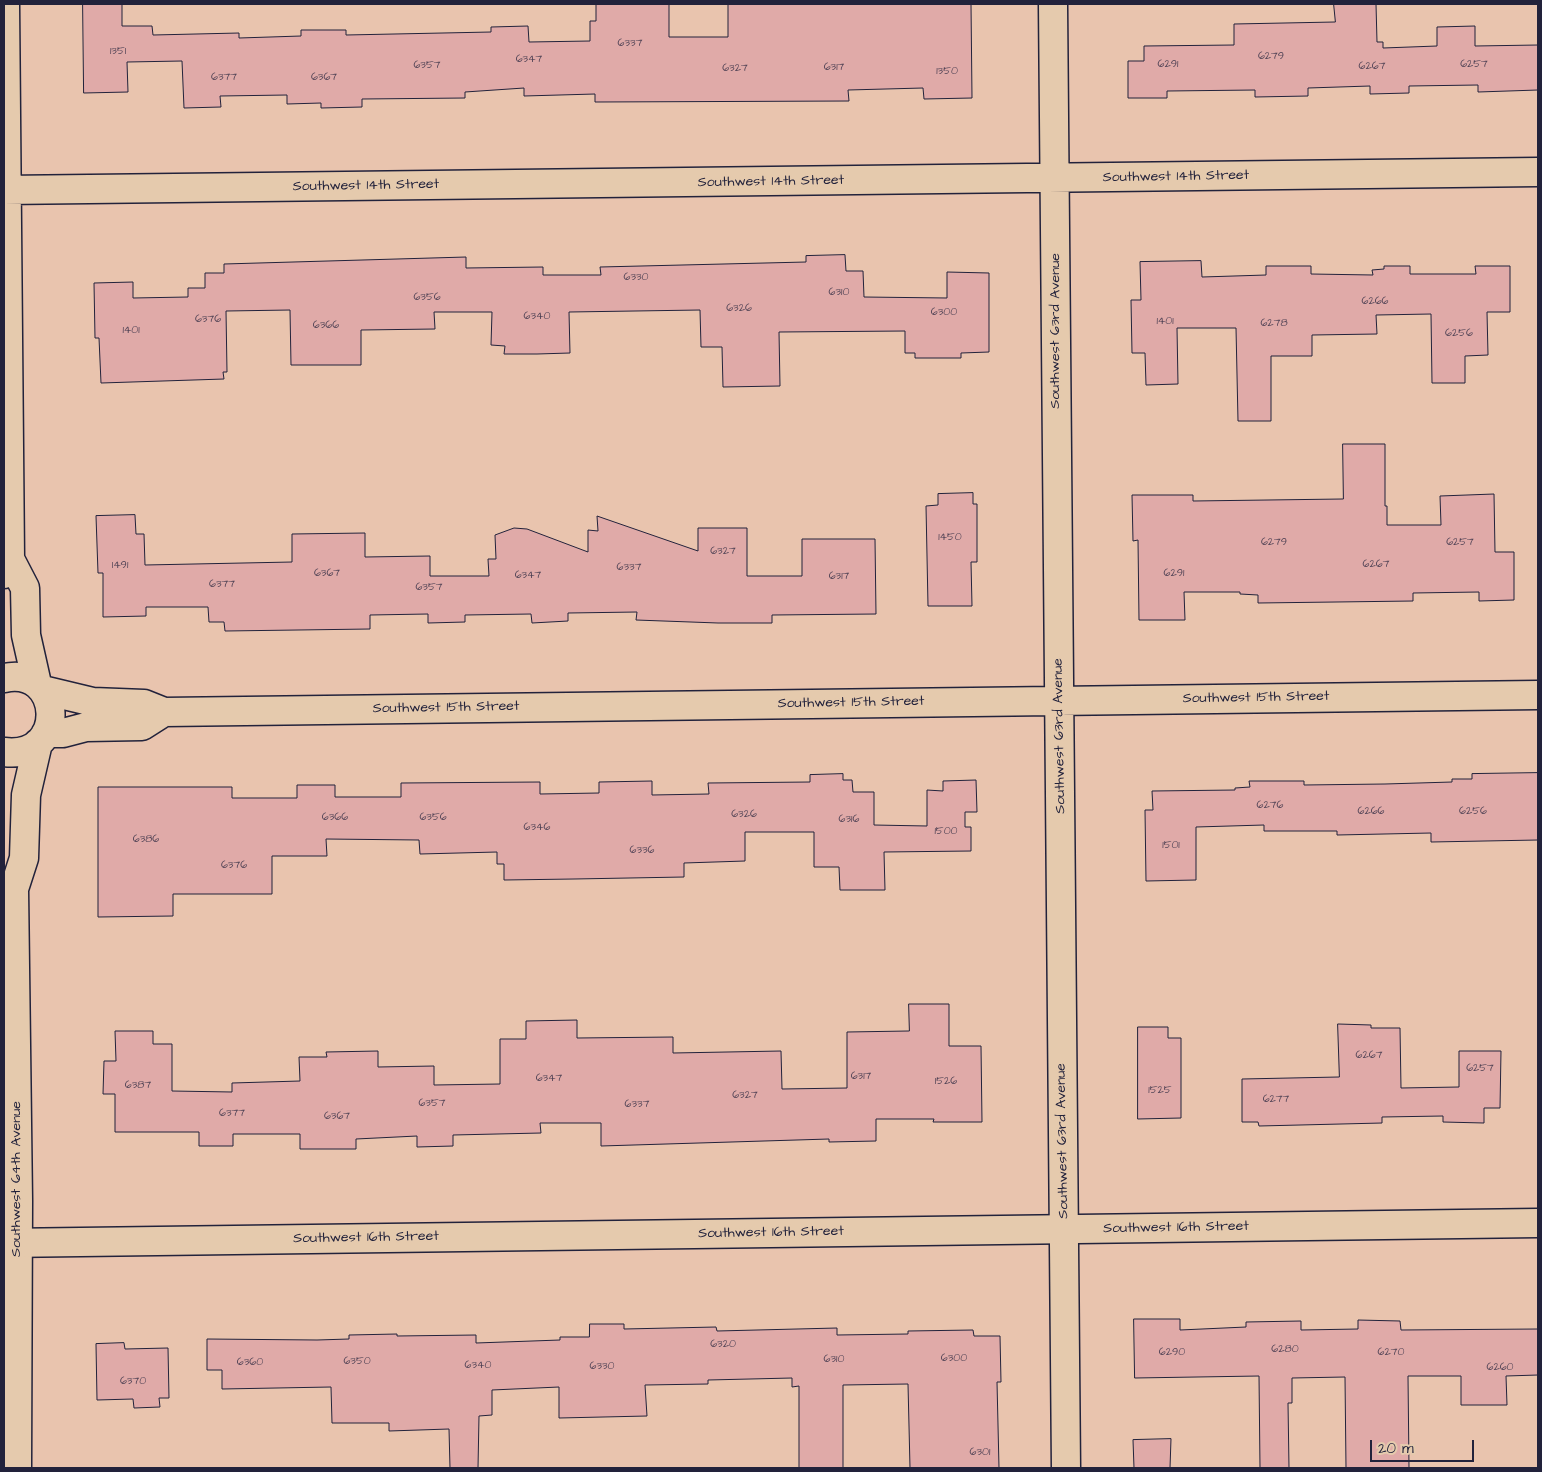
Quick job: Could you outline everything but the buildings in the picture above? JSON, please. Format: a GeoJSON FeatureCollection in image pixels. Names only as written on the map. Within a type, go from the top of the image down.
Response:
{"type":"FeatureCollection","features":[{"type":"Feature","properties":{"kind":"street"},"geometry":{"type":"LineString","coordinates":[[5,4],[7,567],[25,588],[26,635],[40,687]]}},
{"type":"Feature","properties":{"kind":"street","name":"Southwest 63rd Avenue"},"geometry":{"type":"LineString","coordinates":[[1053,4],[1066,1468]]}},
{"type":"Feature","properties":{"kind":"street","name":"Southwest 14th Street"},"geometry":{"type":"LineString","coordinates":[[6,190],[1538,172]]}},
{"type":"Feature","properties":{"kind":"street","name":"Southwest 15th Street"},"geometry":{"type":"LineString","coordinates":[[4,678],[22,677],[40,687],[92,702],[144,704],[164,712],[1538,695]]}},
{"type":"Feature","properties":{"kind":"street","name":"Southwest 64th Avenue"},"geometry":{"type":"LineString","coordinates":[[17,1468],[10,1243],[9,878],[24,858],[26,795],[42,738],[52,712],[40,687]]}},
{"type":"Feature","properties":{"kind":"street"},"geometry":{"type":"LineString","coordinates":[[4,752],[22,752],[42,738],[86,727],[142,726],[164,712]]}},
{"type":"Feature","properties":{"kind":"street","name":"Southwest 16th Street"},"geometry":{"type":"LineString","coordinates":[[10,1243],[1538,1223]]}}]}
